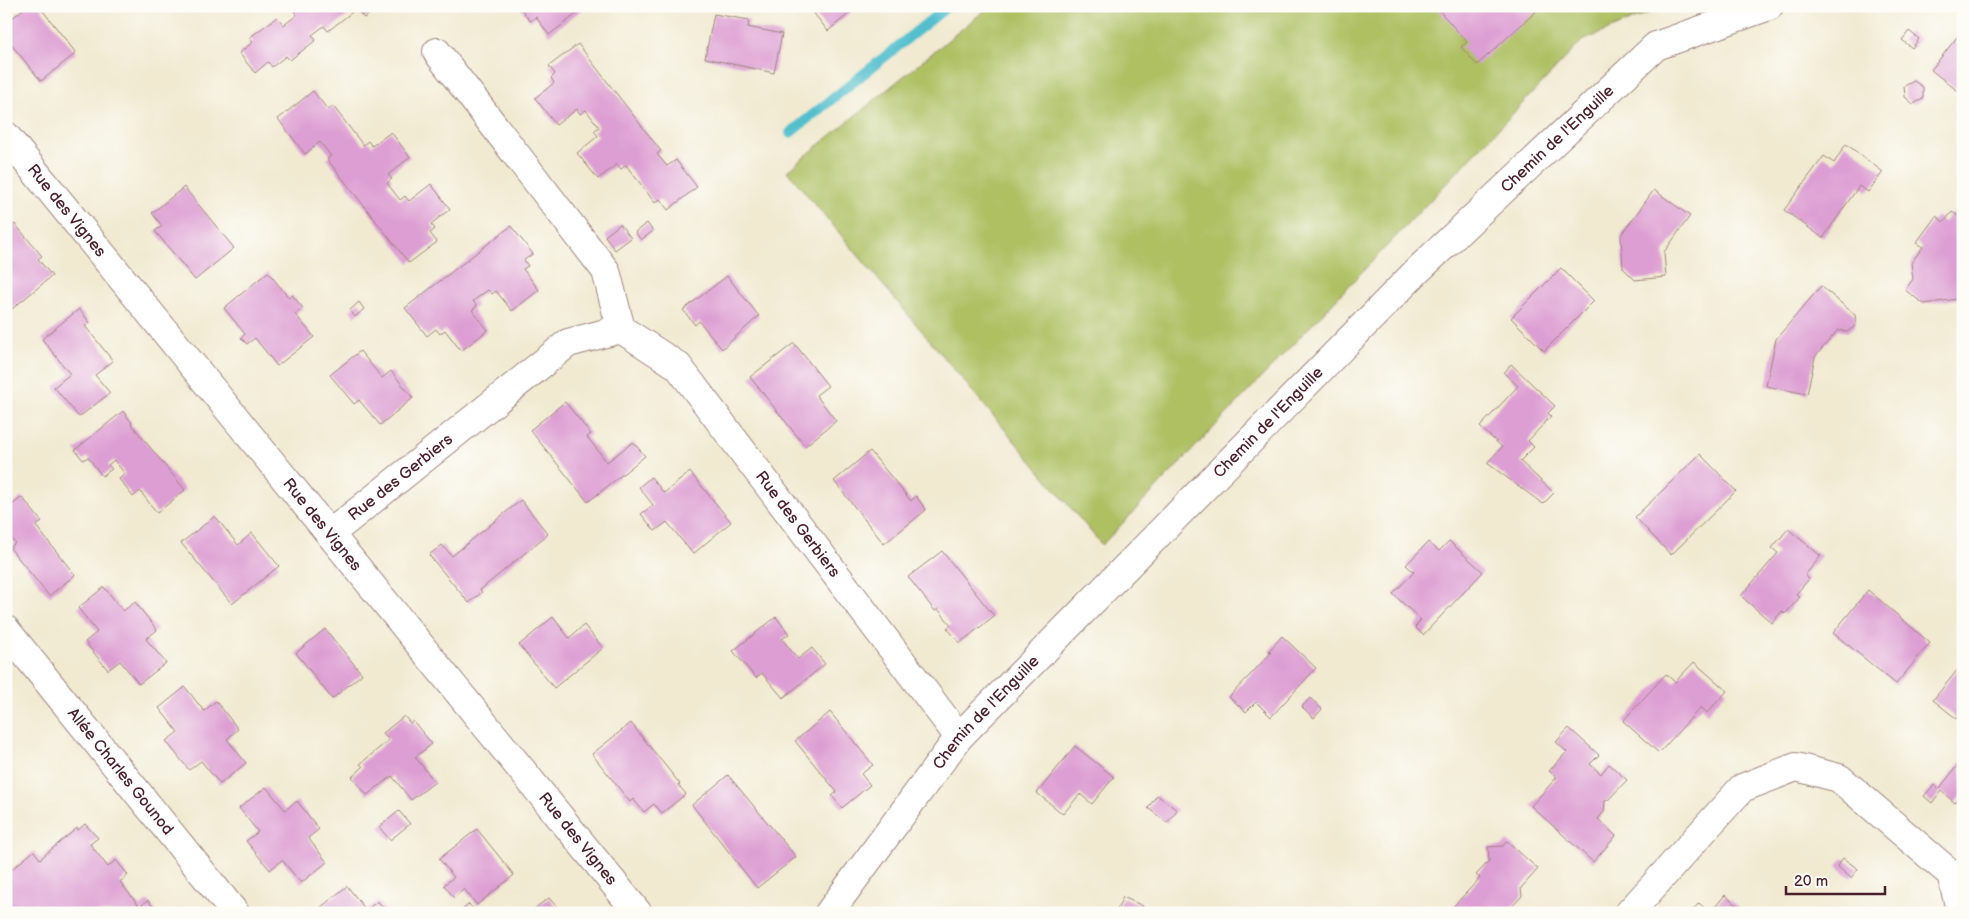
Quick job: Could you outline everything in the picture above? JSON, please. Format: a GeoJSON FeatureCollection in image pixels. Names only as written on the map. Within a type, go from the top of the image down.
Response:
{"type":"FeatureCollection","features":[{"type":"Feature","properties":{"kind":"street","name":"Chemin de l'Enguille"},"geometry":{"type":"LineString","coordinates":[[829,913],[959,737],[1417,271],[1656,46],[1770,6]]}},
{"type":"Feature","properties":{"kind":"street"},"geometry":{"type":"LineString","coordinates":[[437,52],[606,271],[621,329]]}},
{"type":"Feature","properties":{"kind":"street","name":"Rue des Vignes"},"geometry":{"type":"LineString","coordinates":[[6,136],[331,533],[638,913]]}},
{"type":"Feature","properties":{"kind":"street","name":"Rue des Gerbiers"},"geometry":{"type":"LineString","coordinates":[[331,533],[568,343],[621,329],[678,366],[959,737]]}},
{"type":"Feature","properties":{"kind":"street","name":"Allée Charles Gounod"},"geometry":{"type":"LineString","coordinates":[[6,630],[235,913]]}},
{"type":"Feature","properties":{"kind":"street"},"geometry":{"type":"LineString","coordinates":[[1629,913],[1742,788],[1796,767],[1839,778],[1951,874],[1961,913]]}},
{"type":"Feature","properties":{"kind":"green space"},"geometry":{"type":"Polygon","coordinates":[[[990,6],[1665,6],[1582,41],[1102,545],[787,171],[990,6]]]}},
{"type":"Feature","properties":{"kind":"building"},"geometry":{"type":"Polygon","coordinates":[[[27,6],[39,6],[76,53],[41,81],[6,38],[6,23],[27,6]]]}},
{"type":"Feature","properties":{"kind":"building"},"geometry":{"type":"Polygon","coordinates":[[[290,6],[379,7],[364,18],[356,9],[328,31],[324,26],[312,35],[316,40],[290,60],[286,56],[272,67],[268,62],[255,73],[239,53],[253,42],[249,38],[277,17],[284,25],[297,15],[290,6]]]}},
{"type":"Feature","properties":{"kind":"building"},"geometry":{"type":"Polygon","coordinates":[[[519,6],[583,6],[584,8],[549,35],[536,17],[530,21],[519,6]]]}},
{"type":"Feature","properties":{"kind":"building"},"geometry":{"type":"Polygon","coordinates":[[[808,6],[858,6],[828,31],[808,6]]]}},
{"type":"Feature","properties":{"kind":"building"},"geometry":{"type":"Polygon","coordinates":[[[1435,6],[1542,6],[1477,65],[1461,47],[1467,42],[1435,6]]]}},
{"type":"Feature","properties":{"kind":"building"},"geometry":{"type":"Polygon","coordinates":[[[714,14],[749,20],[748,27],[782,34],[774,73],[705,58],[714,14]]]}},
{"type":"Feature","properties":{"kind":"building"},"geometry":{"type":"Polygon","coordinates":[[[1909,31],[1919,39],[1912,48],[1902,40],[1909,31]]]}},
{"type":"Feature","properties":{"kind":"building"},"geometry":{"type":"Polygon","coordinates":[[[1961,32],[1963,33],[1963,95],[1931,70],[1961,32]]]}},
{"type":"Feature","properties":{"kind":"building"},"geometry":{"type":"Polygon","coordinates":[[[578,44],[661,151],[657,154],[667,166],[676,160],[697,187],[668,210],[660,199],[655,203],[626,165],[621,169],[617,164],[598,179],[577,153],[598,136],[594,131],[599,127],[586,110],[580,114],[577,109],[556,125],[535,98],[554,83],[551,78],[555,74],[549,66],[578,44]]]}},
{"type":"Feature","properties":{"kind":"building"},"geometry":{"type":"Polygon","coordinates":[[[1914,81],[1923,87],[1923,99],[1913,104],[1905,97],[1904,86],[1914,81]]]}},
{"type":"Feature","properties":{"kind":"building"},"geometry":{"type":"Polygon","coordinates":[[[313,91],[328,110],[333,106],[363,145],[368,141],[372,146],[391,132],[410,157],[388,175],[392,179],[387,183],[400,200],[405,196],[409,201],[431,184],[450,209],[431,224],[435,229],[430,233],[437,242],[409,263],[327,159],[331,156],[320,142],[305,154],[278,119],[313,91]]]}},
{"type":"Feature","properties":{"kind":"building"},"geometry":{"type":"Polygon","coordinates":[[[1846,144],[1883,172],[1868,192],[1859,186],[1823,238],[1784,210],[1824,156],[1834,163],[1846,144]]]}},
{"type":"Feature","properties":{"kind":"building"},"geometry":{"type":"Polygon","coordinates":[[[184,187],[234,248],[195,280],[155,231],[162,226],[152,213],[184,187]]]}},
{"type":"Feature","properties":{"kind":"building"},"geometry":{"type":"Polygon","coordinates":[[[1654,190],[1690,216],[1664,252],[1666,277],[1635,280],[1623,268],[1621,235],[1654,190]]]}},
{"type":"Feature","properties":{"kind":"building"},"geometry":{"type":"Polygon","coordinates":[[[1952,212],[1963,219],[1963,291],[1957,299],[1924,304],[1905,290],[1913,279],[1911,263],[1923,247],[1916,243],[1936,216],[1944,222],[1952,212]]]}},
{"type":"Feature","properties":{"kind":"building"},"geometry":{"type":"Polygon","coordinates":[[[647,223],[653,231],[641,240],[635,232],[647,223]]]}},
{"type":"Feature","properties":{"kind":"building"},"geometry":{"type":"Polygon","coordinates":[[[15,224],[42,256],[38,259],[52,276],[12,309],[6,302],[6,231],[15,224]]]}},
{"type":"Feature","properties":{"kind":"building"},"geometry":{"type":"Polygon","coordinates":[[[620,224],[631,238],[615,250],[605,236],[620,224]]]}},
{"type":"Feature","properties":{"kind":"building"},"geometry":{"type":"Polygon","coordinates":[[[511,226],[533,254],[524,260],[528,266],[523,269],[539,290],[512,311],[496,291],[492,294],[488,290],[473,301],[477,306],[472,310],[488,330],[461,351],[445,330],[440,334],[436,329],[427,336],[405,308],[511,226]]]}},
{"type":"Feature","properties":{"kind":"building"},"geometry":{"type":"Polygon","coordinates":[[[1561,268],[1594,301],[1544,351],[1511,318],[1561,268]]]}},
{"type":"Feature","properties":{"kind":"building"},"geometry":{"type":"Polygon","coordinates":[[[268,272],[289,298],[292,295],[303,308],[295,314],[314,337],[277,366],[255,338],[247,344],[241,338],[245,334],[224,308],[268,272]]]}},
{"type":"Feature","properties":{"kind":"building"},"geometry":{"type":"Polygon","coordinates":[[[727,276],[759,316],[722,349],[699,321],[695,325],[683,310],[727,276]]]}},
{"type":"Feature","properties":{"kind":"building"},"geometry":{"type":"Polygon","coordinates":[[[1821,286],[1855,315],[1855,326],[1847,332],[1838,330],[1815,357],[1807,394],[1766,386],[1776,339],[1821,286]]]}},
{"type":"Feature","properties":{"kind":"building"},"geometry":{"type":"Polygon","coordinates":[[[359,302],[364,309],[355,317],[350,310],[359,302]]]}},
{"type":"Feature","properties":{"kind":"building"},"geometry":{"type":"Polygon","coordinates":[[[79,309],[90,323],[85,326],[113,361],[95,375],[110,393],[79,417],[54,387],[70,374],[42,339],[79,309]]]}},
{"type":"Feature","properties":{"kind":"building"},"geometry":{"type":"Polygon","coordinates":[[[794,343],[828,386],[816,395],[836,421],[805,446],[750,377],[794,343]]]}},
{"type":"Feature","properties":{"kind":"building"},"geometry":{"type":"Polygon","coordinates":[[[360,351],[382,378],[391,371],[413,398],[380,425],[359,400],[354,404],[330,375],[360,351]]]}},
{"type":"Feature","properties":{"kind":"building"},"geometry":{"type":"Polygon","coordinates":[[[1511,364],[1555,406],[1548,413],[1551,416],[1528,441],[1534,447],[1520,461],[1554,493],[1543,504],[1487,463],[1502,447],[1480,427],[1518,386],[1504,373],[1511,364]]]}},
{"type":"Feature","properties":{"kind":"building"},"geometry":{"type":"Polygon","coordinates":[[[565,402],[591,434],[587,437],[607,462],[633,442],[645,456],[588,502],[530,430],[565,402]]]}},
{"type":"Feature","properties":{"kind":"building"},"geometry":{"type":"Polygon","coordinates":[[[123,411],[131,424],[185,490],[157,513],[140,491],[133,497],[119,479],[125,474],[114,460],[108,465],[112,469],[102,476],[88,457],[83,460],[75,450],[123,411]]]}},
{"type":"Feature","properties":{"kind":"building"},"geometry":{"type":"Polygon","coordinates":[[[870,451],[911,501],[916,496],[926,510],[884,544],[834,481],[870,451]]]}},
{"type":"Feature","properties":{"kind":"building"},"geometry":{"type":"Polygon","coordinates":[[[1700,454],[1736,491],[1671,555],[1635,517],[1700,454]]]}},
{"type":"Feature","properties":{"kind":"building"},"geometry":{"type":"Polygon","coordinates":[[[690,472],[731,522],[693,554],[667,522],[655,531],[641,514],[653,505],[639,487],[651,477],[664,493],[690,472]]]}},
{"type":"Feature","properties":{"kind":"building"},"geometry":{"type":"Polygon","coordinates":[[[22,497],[42,522],[36,526],[75,575],[49,596],[10,548],[15,543],[6,532],[6,510],[22,497]]]}},
{"type":"Feature","properties":{"kind":"building"},"geometry":{"type":"Polygon","coordinates":[[[521,500],[548,534],[480,590],[482,592],[469,603],[429,555],[442,545],[452,556],[521,500]]]}},
{"type":"Feature","properties":{"kind":"building"},"geometry":{"type":"Polygon","coordinates":[[[215,516],[238,545],[252,533],[279,566],[232,604],[181,543],[215,516]]]}},
{"type":"Feature","properties":{"kind":"building"},"geometry":{"type":"Polygon","coordinates":[[[1788,529],[1821,556],[1805,575],[1809,579],[1796,594],[1800,597],[1785,614],[1782,611],[1772,623],[1741,596],[1778,553],[1772,548],[1788,529]]]}},
{"type":"Feature","properties":{"kind":"building"},"geometry":{"type":"Polygon","coordinates":[[[1449,541],[1483,572],[1423,635],[1415,627],[1421,620],[1393,594],[1414,572],[1406,565],[1428,542],[1439,551],[1449,541]]]}},
{"type":"Feature","properties":{"kind":"building"},"geometry":{"type":"Polygon","coordinates":[[[942,551],[994,616],[960,643],[947,628],[951,625],[938,609],[935,611],[908,577],[942,551]]]}},
{"type":"Feature","properties":{"kind":"building"},"geometry":{"type":"Polygon","coordinates":[[[104,587],[123,611],[135,602],[157,630],[146,639],[166,663],[139,684],[120,661],[108,670],[85,642],[97,632],[78,608],[104,587]]]}},
{"type":"Feature","properties":{"kind":"building"},"geometry":{"type":"Polygon","coordinates":[[[1868,590],[1930,643],[1896,684],[1833,633],[1868,590]]]}},
{"type":"Feature","properties":{"kind":"building"},"geometry":{"type":"Polygon","coordinates":[[[553,617],[569,638],[584,625],[603,648],[554,688],[519,645],[553,617]]]}},
{"type":"Feature","properties":{"kind":"building"},"geometry":{"type":"Polygon","coordinates":[[[776,617],[789,634],[782,639],[798,659],[812,648],[825,664],[783,698],[762,673],[756,678],[733,651],[776,617]]]}},
{"type":"Feature","properties":{"kind":"building"},"geometry":{"type":"Polygon","coordinates":[[[325,629],[362,674],[332,699],[296,653],[325,629]]]}},
{"type":"Feature","properties":{"kind":"building"},"geometry":{"type":"Polygon","coordinates":[[[1282,636],[1316,668],[1271,717],[1256,702],[1246,712],[1229,697],[1271,653],[1269,651],[1282,636]]]}},
{"type":"Feature","properties":{"kind":"building"},"geometry":{"type":"Polygon","coordinates":[[[1694,662],[1727,691],[1707,713],[1701,707],[1659,753],[1623,721],[1666,674],[1675,682],[1694,662]]]}},
{"type":"Feature","properties":{"kind":"building"},"geometry":{"type":"Polygon","coordinates":[[[1963,663],[1963,713],[1957,719],[1933,700],[1963,663]]]}},
{"type":"Feature","properties":{"kind":"building"},"geometry":{"type":"Polygon","coordinates":[[[185,687],[204,711],[216,701],[238,729],[227,739],[246,763],[220,784],[201,761],[189,770],[166,741],[178,732],[159,708],[185,687]]]}},
{"type":"Feature","properties":{"kind":"building"},"geometry":{"type":"Polygon","coordinates":[[[1310,698],[1322,709],[1314,718],[1302,707],[1310,698]]]}},
{"type":"Feature","properties":{"kind":"building"},"geometry":{"type":"Polygon","coordinates":[[[830,712],[873,765],[861,774],[870,785],[842,808],[832,796],[837,792],[795,741],[830,712]]]}},
{"type":"Feature","properties":{"kind":"building"},"geometry":{"type":"Polygon","coordinates":[[[404,716],[410,723],[413,721],[432,744],[415,757],[435,782],[411,800],[392,776],[367,795],[352,777],[363,767],[360,764],[389,740],[383,733],[404,716]]]}},
{"type":"Feature","properties":{"kind":"building"},"geometry":{"type":"Polygon","coordinates":[[[631,723],[686,794],[662,813],[654,804],[644,812],[633,799],[630,802],[592,754],[631,723]]]}},
{"type":"Feature","properties":{"kind":"building"},"geometry":{"type":"Polygon","coordinates":[[[1569,728],[1599,755],[1590,764],[1601,774],[1609,764],[1627,780],[1605,801],[1604,812],[1598,819],[1616,836],[1593,862],[1531,806],[1557,777],[1549,771],[1567,752],[1556,742],[1569,728]]]}},
{"type":"Feature","properties":{"kind":"building"},"geometry":{"type":"Polygon","coordinates":[[[1075,746],[1114,777],[1092,804],[1080,794],[1063,814],[1037,793],[1075,746]]]}},
{"type":"Feature","properties":{"kind":"building"},"geometry":{"type":"Polygon","coordinates":[[[1961,761],[1963,794],[1955,803],[1941,791],[1932,803],[1924,796],[1934,785],[1939,789],[1961,761]]]}},
{"type":"Feature","properties":{"kind":"building"},"geometry":{"type":"Polygon","coordinates":[[[728,775],[796,857],[757,888],[692,805],[728,775]]]}},
{"type":"Feature","properties":{"kind":"building"},"geometry":{"type":"Polygon","coordinates":[[[266,787],[285,810],[297,801],[319,829],[308,838],[327,862],[301,883],[282,860],[270,870],[246,841],[258,832],[239,808],[266,787]]]}},
{"type":"Feature","properties":{"kind":"building"},"geometry":{"type":"Polygon","coordinates":[[[1157,795],[1177,810],[1167,823],[1148,808],[1157,795]]]}},
{"type":"Feature","properties":{"kind":"building"},"geometry":{"type":"Polygon","coordinates":[[[399,811],[410,824],[390,840],[379,827],[399,811]]]}},
{"type":"Feature","properties":{"kind":"building"},"geometry":{"type":"Polygon","coordinates":[[[85,824],[98,838],[90,844],[108,867],[116,860],[128,875],[120,882],[140,907],[148,900],[157,912],[6,913],[6,887],[11,883],[6,874],[34,851],[40,859],[77,828],[78,830],[85,824]]]}},
{"type":"Feature","properties":{"kind":"building"},"geometry":{"type":"Polygon","coordinates":[[[477,829],[514,875],[477,905],[464,889],[454,898],[444,885],[454,877],[439,859],[477,829]]]}},
{"type":"Feature","properties":{"kind":"building"},"geometry":{"type":"Polygon","coordinates":[[[1507,841],[1538,869],[1521,888],[1522,896],[1506,913],[1458,913],[1452,908],[1480,878],[1476,875],[1489,861],[1488,847],[1503,846],[1507,841]]]}},
{"type":"Feature","properties":{"kind":"building"},"geometry":{"type":"Polygon","coordinates":[[[1843,858],[1858,869],[1851,878],[1837,866],[1843,858]]]}},
{"type":"Feature","properties":{"kind":"building"},"geometry":{"type":"Polygon","coordinates":[[[347,886],[366,910],[378,901],[387,913],[325,913],[320,908],[347,886]]]}},
{"type":"Feature","properties":{"kind":"building"},"geometry":{"type":"Polygon","coordinates":[[[1725,895],[1746,913],[1710,913],[1725,895]]]}},
{"type":"Feature","properties":{"kind":"building"},"geometry":{"type":"Polygon","coordinates":[[[1123,897],[1143,906],[1140,913],[1116,912],[1123,897]]]}},
{"type":"Feature","properties":{"kind":"building"},"geometry":{"type":"Polygon","coordinates":[[[549,898],[562,913],[530,913],[539,905],[549,898]]]}},
{"type":"Feature","properties":{"kind":"building"},"geometry":{"type":"Polygon","coordinates":[[[1699,903],[1710,913],[1690,913],[1699,903]]]}},
{"type":"Feature","properties":{"kind":"building"},"geometry":{"type":"Polygon","coordinates":[[[469,904],[476,913],[459,913],[469,904]]]}},
{"type":"Feature","properties":{"kind":"waterway"},"geometry":{"type":"LineString","coordinates":[[790,133],[948,6]]}}]}
